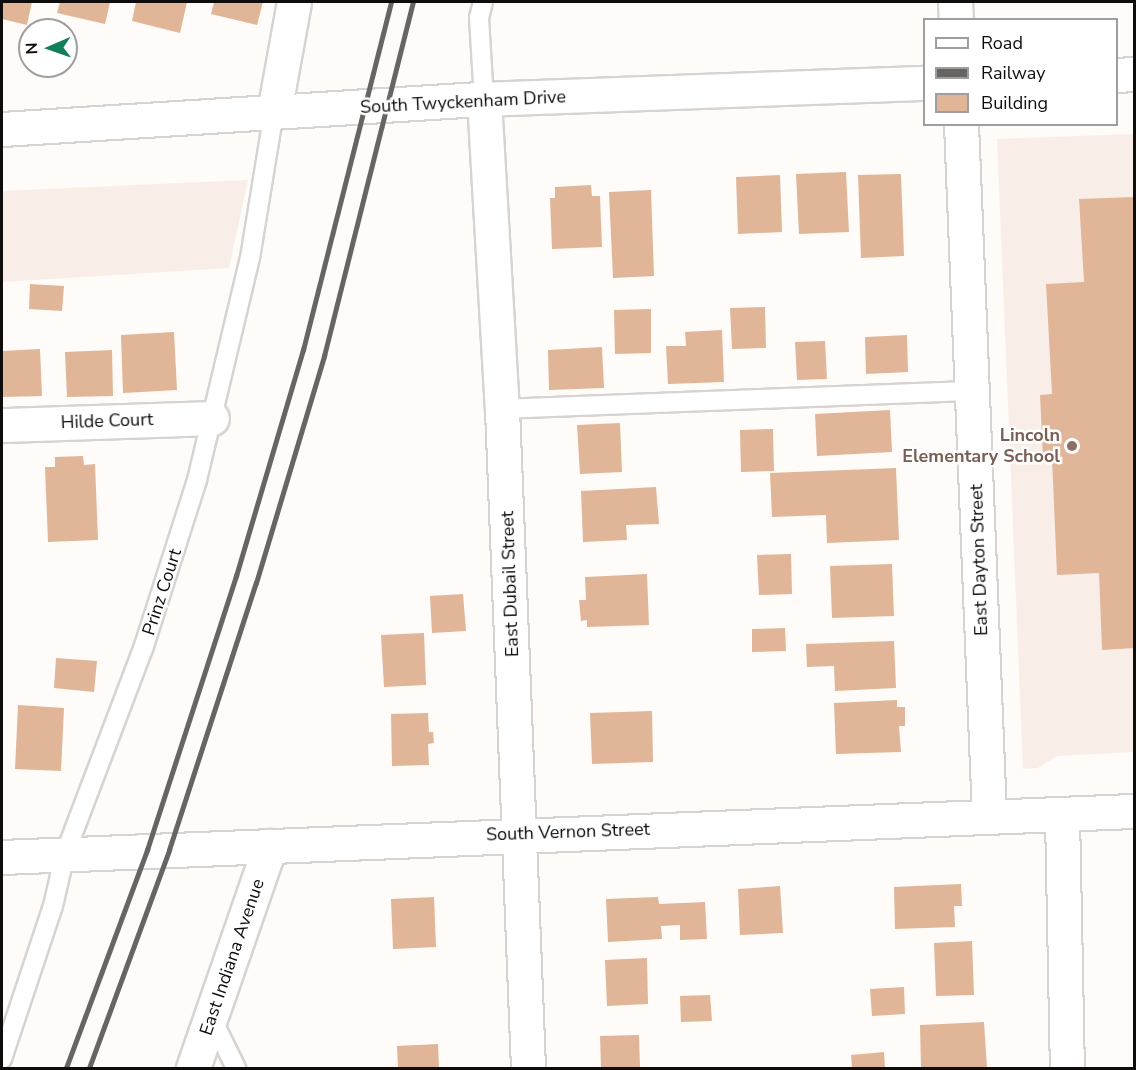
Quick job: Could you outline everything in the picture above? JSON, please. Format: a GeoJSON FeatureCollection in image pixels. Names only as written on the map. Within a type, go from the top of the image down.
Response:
{"type":"FeatureCollection","features":[{"type":"Feature","properties":{"kind":"street"},"geometry":{"type":"LineString","coordinates":[[274,112],[294,2]]}},
{"type":"Feature","properties":{"kind":"street"},"geometry":{"type":"LineString","coordinates":[[955,2],[956,18]]}},
{"type":"Feature","properties":{"kind":"street"},"geometry":{"type":"LineString","coordinates":[[1118,75],[1134,74]]}},
{"type":"Feature","properties":{"kind":"street","name":"South Twyckenham Drive"},"geometry":{"type":"LineString","coordinates":[[2,129],[484,99],[923,83]]}},
{"type":"Feature","properties":{"kind":"street","name":"East Dubail Street"},"geometry":{"type":"LineString","coordinates":[[484,99],[502,409],[528,1068]]}},
{"type":"Feature","properties":{"kind":"street","name":"East Dayton Street"},"geometry":{"type":"LineString","coordinates":[[961,126],[989,816]]}},
{"type":"Feature","properties":{"kind":"street","name":"Hilde Court"},"geometry":{"type":"LineString","coordinates":[[2,425],[212,418]]}},
{"type":"Feature","properties":{"kind":"street","name":"South Vernon Street"},"geometry":{"type":"LineString","coordinates":[[2,857],[520,834],[1134,811]]}},
{"type":"Feature","properties":{"kind":"street"},"geometry":{"type":"LineString","coordinates":[[1062,814],[1067,1068]]}},
{"type":"Feature","properties":{"kind":"street","name":"East Indiana Avenue"},"geometry":{"type":"LineString","coordinates":[[193,1068],[212,1019],[270,846]]}},
{"type":"Feature","properties":{"kind":"lane"},"geometry":{"type":"LineString","coordinates":[[483,2],[479,18],[484,99]]}},
{"type":"Feature","properties":{"kind":"lane","name":"Prinz Court"},"geometry":{"type":"LineString","coordinates":[[2,1059],[53,906],[65,854],[168,576],[212,418],[250,258],[274,112]]}},
{"type":"Feature","properties":{"kind":"lane"},"geometry":{"type":"LineString","coordinates":[[502,409],[973,391]]}},
{"type":"Feature","properties":{"kind":"lane"},"geometry":{"type":"LineString","coordinates":[[212,1019],[236,1068]]}},
{"type":"Feature","properties":{"kind":"shaded area","name":"Lincoln Elementary School"},"geometry":{"type":"Polygon","coordinates":[[[1134,134],[1134,752],[1057,756],[1038,768],[1023,769],[997,139],[1134,134]]]}},
{"type":"Feature","properties":{"kind":"shaded area"},"geometry":{"type":"Polygon","coordinates":[[[248,180],[229,268],[2,282],[2,191],[248,180]]]}},
{"type":"Feature","properties":{"kind":"building"},"geometry":{"type":"Polygon","coordinates":[[[2,2],[32,2],[29,18],[18,18],[18,23],[2,19],[2,2]]]}},
{"type":"Feature","properties":{"kind":"building"},"geometry":{"type":"Polygon","coordinates":[[[60,2],[110,2],[105,24],[57,13],[60,2]]]}},
{"type":"Feature","properties":{"kind":"building"},"geometry":{"type":"Polygon","coordinates":[[[136,2],[187,2],[180,33],[132,21],[136,2]]]}},
{"type":"Feature","properties":{"kind":"building"},"geometry":{"type":"Polygon","coordinates":[[[214,2],[263,2],[257,25],[211,14],[214,2]]]}},
{"type":"Feature","properties":{"kind":"building"},"geometry":{"type":"Polygon","coordinates":[[[846,172],[849,232],[799,234],[796,174],[846,172]]]}},
{"type":"Feature","properties":{"kind":"building"},"geometry":{"type":"Polygon","coordinates":[[[901,174],[904,256],[861,258],[858,175],[901,174]]]}},
{"type":"Feature","properties":{"kind":"building"},"geometry":{"type":"Polygon","coordinates":[[[780,175],[782,232],[738,234],[736,177],[780,175]]]}},
{"type":"Feature","properties":{"kind":"building"},"geometry":{"type":"Polygon","coordinates":[[[591,185],[592,196],[600,196],[602,247],[552,249],[550,198],[555,198],[555,187],[591,185]]]}},
{"type":"Feature","properties":{"kind":"building"},"geometry":{"type":"Polygon","coordinates":[[[651,190],[654,276],[613,278],[609,192],[651,190]]]}},
{"type":"Feature","properties":{"kind":"building"},"geometry":{"type":"Polygon","coordinates":[[[1134,197],[1134,648],[1102,650],[1099,573],[1057,575],[1052,458],[1043,458],[1040,395],[1052,394],[1046,284],[1084,282],[1079,199],[1134,197]]]}},
{"type":"Feature","properties":{"kind":"building"},"geometry":{"type":"Polygon","coordinates":[[[30,284],[64,286],[62,311],[29,309],[30,284]]]}},
{"type":"Feature","properties":{"kind":"building"},"geometry":{"type":"Polygon","coordinates":[[[765,307],[766,348],[732,349],[730,308],[765,307]]]}},
{"type":"Feature","properties":{"kind":"building"},"geometry":{"type":"Polygon","coordinates":[[[651,309],[651,353],[615,354],[614,310],[651,309]]]}},
{"type":"Feature","properties":{"kind":"building"},"geometry":{"type":"Polygon","coordinates":[[[722,330],[724,382],[668,384],[666,346],[686,346],[685,332],[722,330]]]}},
{"type":"Feature","properties":{"kind":"building"},"geometry":{"type":"Polygon","coordinates":[[[174,332],[177,390],[123,393],[121,335],[174,332]]]}},
{"type":"Feature","properties":{"kind":"building"},"geometry":{"type":"Polygon","coordinates":[[[907,335],[908,372],[866,374],[865,337],[907,335]]]}},
{"type":"Feature","properties":{"kind":"building"},"geometry":{"type":"Polygon","coordinates":[[[825,341],[827,379],[797,380],[795,342],[825,341]]]}},
{"type":"Feature","properties":{"kind":"building"},"geometry":{"type":"Polygon","coordinates":[[[602,347],[604,388],[549,390],[548,350],[602,347]]]}},
{"type":"Feature","properties":{"kind":"building"},"geometry":{"type":"Polygon","coordinates":[[[40,349],[42,396],[2,397],[2,351],[40,349]]]}},
{"type":"Feature","properties":{"kind":"building"},"geometry":{"type":"Polygon","coordinates":[[[112,350],[113,396],[67,397],[65,352],[112,350]]]}},
{"type":"Feature","properties":{"kind":"building"},"geometry":{"type":"Polygon","coordinates":[[[890,410],[892,452],[817,456],[815,414],[890,410]]]}},
{"type":"Feature","properties":{"kind":"building"},"geometry":{"type":"Polygon","coordinates":[[[620,423],[622,472],[580,474],[577,425],[620,423]]]}},
{"type":"Feature","properties":{"kind":"building"},"geometry":{"type":"Polygon","coordinates":[[[773,429],[774,471],[741,472],[740,430],[773,429]]]}},
{"type":"Feature","properties":{"kind":"building"},"geometry":{"type":"Polygon","coordinates":[[[83,456],[84,465],[95,464],[98,540],[48,542],[45,467],[55,467],[55,457],[83,456]]]}},
{"type":"Feature","properties":{"kind":"building"},"geometry":{"type":"Polygon","coordinates":[[[896,468],[899,540],[827,543],[826,515],[772,517],[770,473],[896,468]]]}},
{"type":"Feature","properties":{"kind":"building"},"geometry":{"type":"Polygon","coordinates":[[[656,487],[659,524],[626,525],[627,540],[583,542],[581,491],[656,487]]]}},
{"type":"Feature","properties":{"kind":"building"},"geometry":{"type":"Polygon","coordinates":[[[791,554],[792,594],[759,595],[757,555],[791,554]]]}},
{"type":"Feature","properties":{"kind":"building"},"geometry":{"type":"Polygon","coordinates":[[[892,564],[894,616],[832,618],[830,566],[892,564]]]}},
{"type":"Feature","properties":{"kind":"building"},"geometry":{"type":"Polygon","coordinates":[[[647,574],[649,625],[587,627],[587,620],[581,621],[579,600],[586,600],[585,577],[647,574]]]}},
{"type":"Feature","properties":{"kind":"building"},"geometry":{"type":"Polygon","coordinates":[[[463,594],[466,631],[432,633],[430,596],[463,594]]]}},
{"type":"Feature","properties":{"kind":"building"},"geometry":{"type":"Polygon","coordinates":[[[785,628],[786,651],[752,652],[752,629],[785,628]]]}},
{"type":"Feature","properties":{"kind":"building"},"geometry":{"type":"Polygon","coordinates":[[[424,633],[426,685],[384,687],[381,635],[424,633]]]}},
{"type":"Feature","properties":{"kind":"building"},"geometry":{"type":"Polygon","coordinates":[[[894,641],[896,688],[835,691],[834,666],[807,667],[806,644],[894,641]]]}},
{"type":"Feature","properties":{"kind":"building"},"geometry":{"type":"Polygon","coordinates":[[[56,658],[97,661],[94,692],[54,688],[56,658]]]}},
{"type":"Feature","properties":{"kind":"building"},"geometry":{"type":"Polygon","coordinates":[[[897,700],[897,707],[905,707],[905,726],[899,726],[901,752],[836,754],[834,703],[897,700]]]}},
{"type":"Feature","properties":{"kind":"building"},"geometry":{"type":"Polygon","coordinates":[[[18,705],[64,708],[61,771],[15,769],[18,705]]]}},
{"type":"Feature","properties":{"kind":"building"},"geometry":{"type":"Polygon","coordinates":[[[652,711],[653,762],[592,764],[590,713],[652,711]]]}},
{"type":"Feature","properties":{"kind":"building"},"geometry":{"type":"Polygon","coordinates":[[[428,713],[429,732],[433,732],[434,743],[428,744],[429,765],[392,766],[391,714],[428,713]]]}},
{"type":"Feature","properties":{"kind":"building"},"geometry":{"type":"Polygon","coordinates":[[[961,884],[962,906],[954,906],[955,927],[895,929],[894,887],[961,884]]]}},
{"type":"Feature","properties":{"kind":"building"},"geometry":{"type":"Polygon","coordinates":[[[780,886],[783,933],[740,935],[738,889],[780,886]]]}},
{"type":"Feature","properties":{"kind":"building"},"geometry":{"type":"Polygon","coordinates":[[[434,897],[436,947],[393,949],[391,899],[434,897]]]}},
{"type":"Feature","properties":{"kind":"building"},"geometry":{"type":"Polygon","coordinates":[[[658,897],[659,904],[705,902],[707,939],[680,940],[680,925],[661,926],[662,939],[608,942],[606,899],[658,897]]]}},
{"type":"Feature","properties":{"kind":"building"},"geometry":{"type":"Polygon","coordinates":[[[972,941],[974,995],[936,996],[934,943],[972,941]]]}},
{"type":"Feature","properties":{"kind":"building"},"geometry":{"type":"Polygon","coordinates":[[[647,958],[648,1004],[607,1006],[605,960],[647,958]]]}},
{"type":"Feature","properties":{"kind":"building"},"geometry":{"type":"Polygon","coordinates":[[[904,987],[905,1014],[872,1016],[870,989],[904,987]]]}},
{"type":"Feature","properties":{"kind":"building"},"geometry":{"type":"Polygon","coordinates":[[[710,995],[712,1021],[681,1022],[680,996],[710,995]]]}},
{"type":"Feature","properties":{"kind":"building"},"geometry":{"type":"Polygon","coordinates":[[[984,1022],[987,1068],[921,1068],[920,1025],[984,1022]]]}},
{"type":"Feature","properties":{"kind":"building"},"geometry":{"type":"Polygon","coordinates":[[[639,1035],[640,1068],[601,1068],[600,1036],[639,1035]]]}},
{"type":"Feature","properties":{"kind":"building"},"geometry":{"type":"Polygon","coordinates":[[[438,1044],[439,1068],[398,1068],[397,1046],[438,1044]]]}},
{"type":"Feature","properties":{"kind":"building"},"geometry":{"type":"Polygon","coordinates":[[[884,1052],[885,1068],[852,1068],[851,1055],[884,1052]]]}},
{"type":"Feature","properties":{"kind":"railway"},"geometry":{"type":"LineString","coordinates":[[66,1068],[147,850],[236,576],[303,350],[391,2]]}},
{"type":"Feature","properties":{"kind":"railway"},"geometry":{"type":"LineString","coordinates":[[89,1068],[169,850],[256,583],[324,356],[413,2]]}},
{"type":"Feature","properties":{"kind":"place","name":"Lincoln Elementary School"},"geometry":{"type":"Point","coordinates":[1072,446]}}]}
